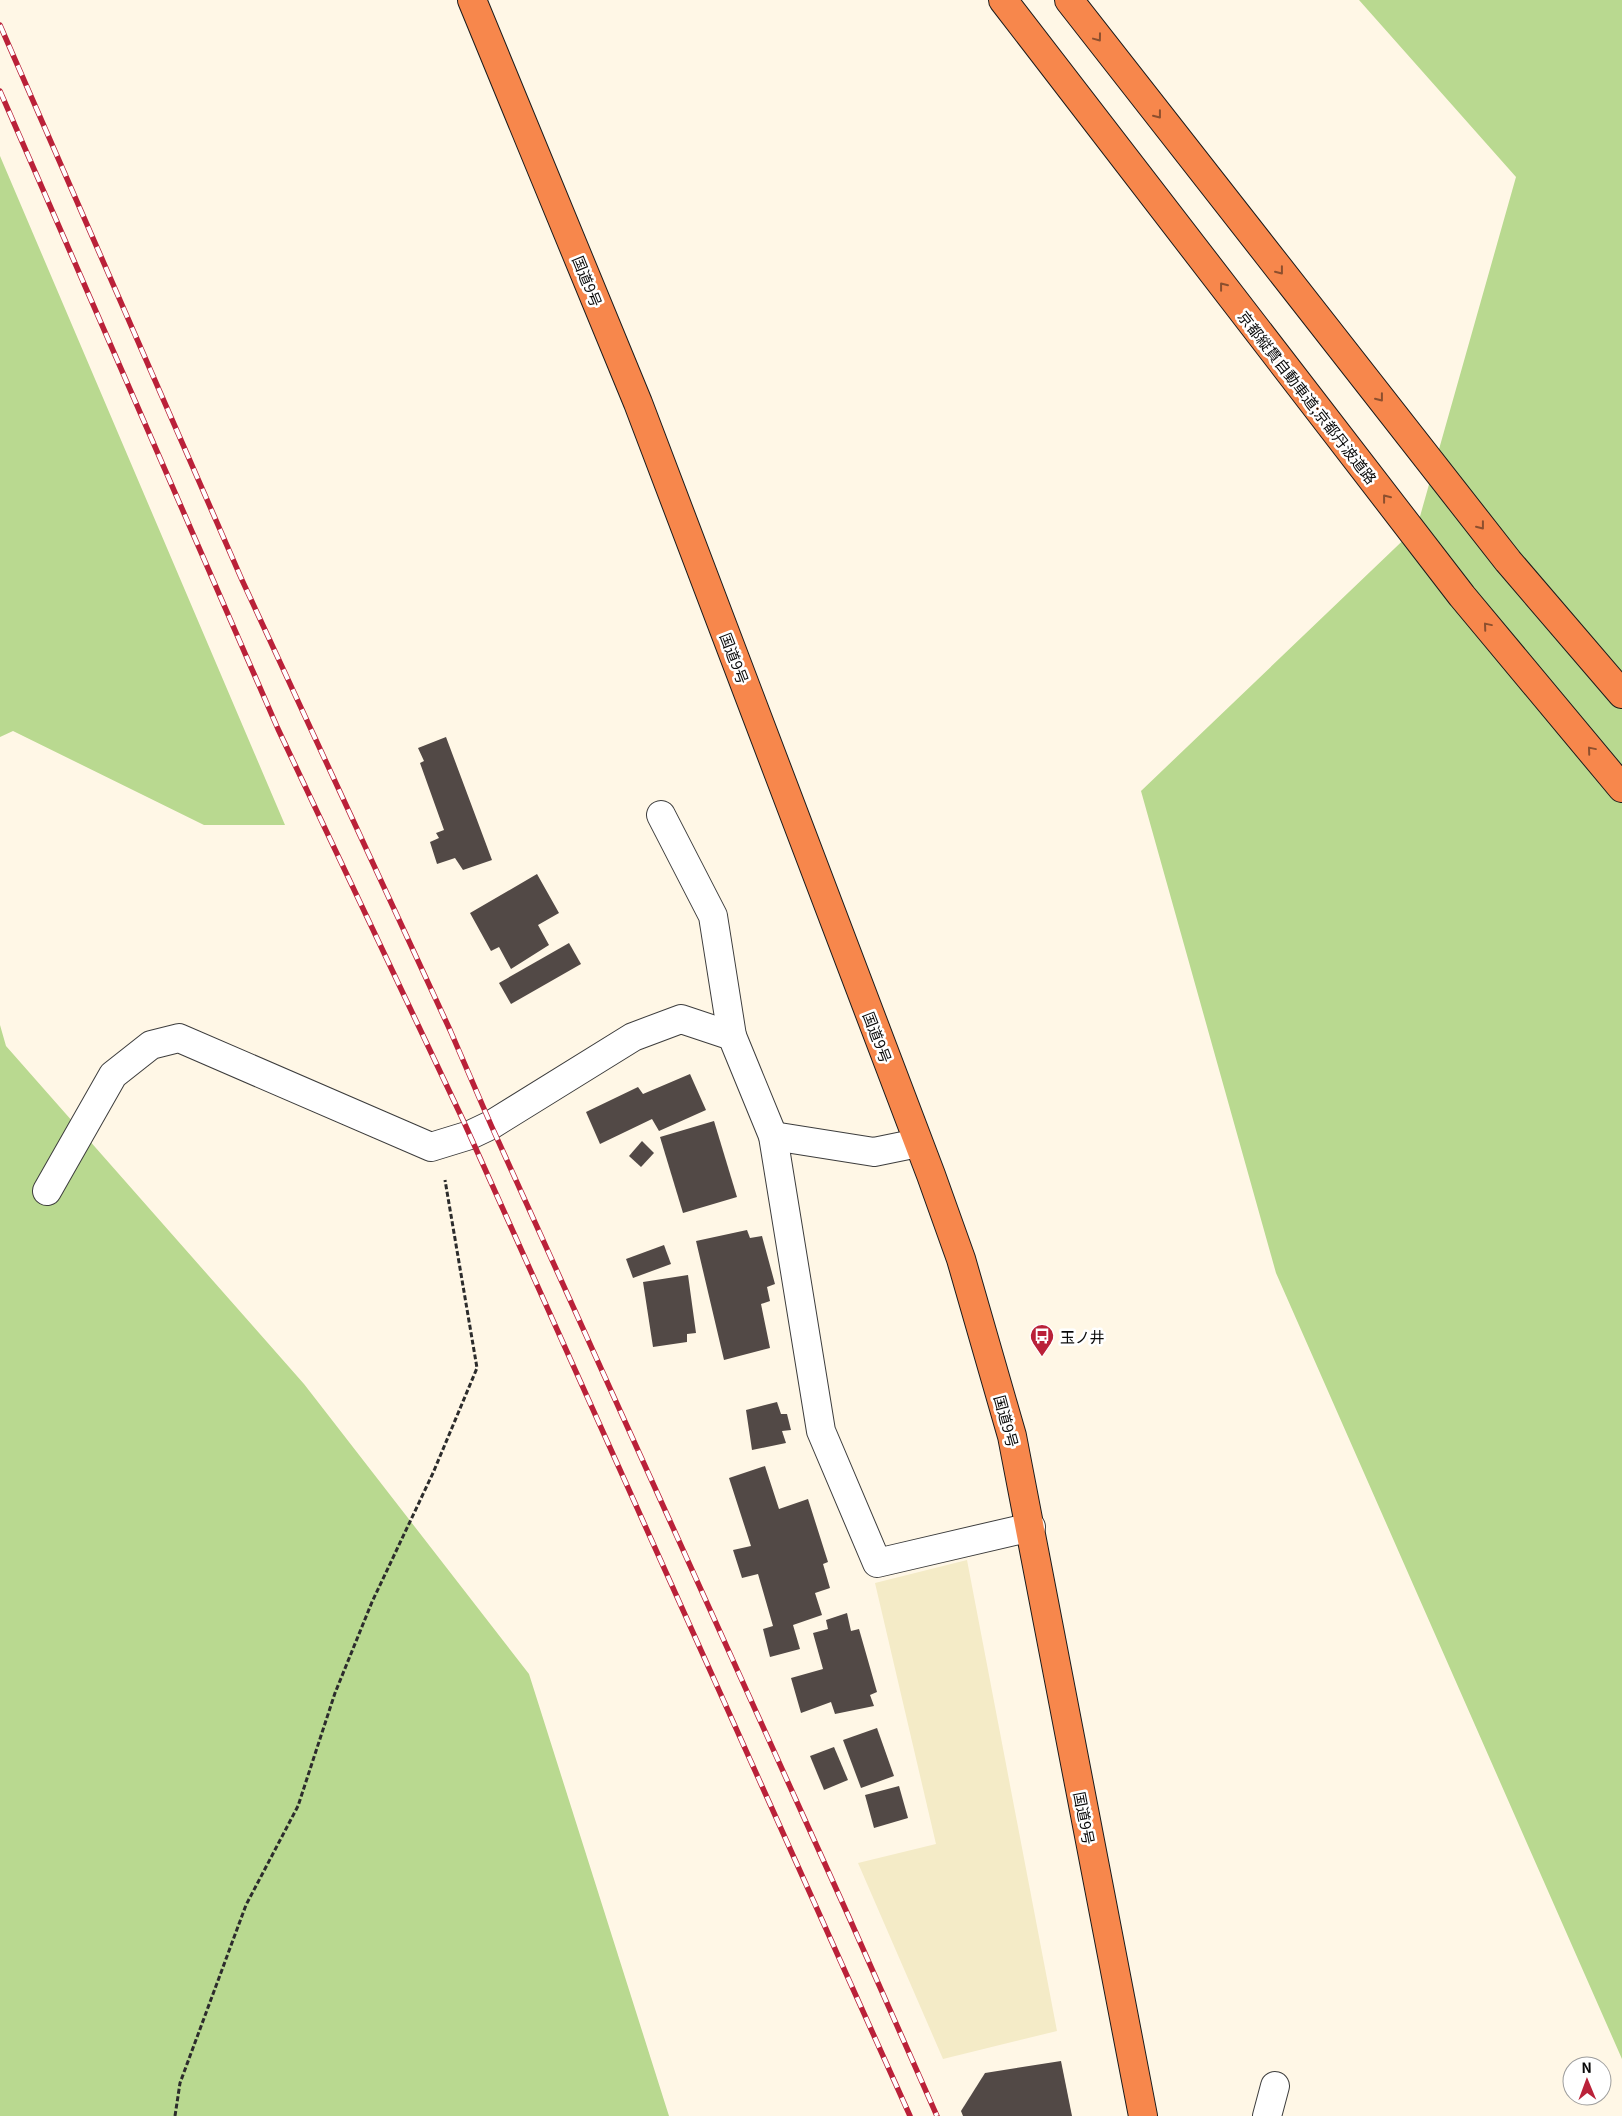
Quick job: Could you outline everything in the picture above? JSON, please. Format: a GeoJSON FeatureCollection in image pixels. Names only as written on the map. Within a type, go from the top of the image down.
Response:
{"type":"FeatureCollection","features":[{"type":"Feature","properties":{"kind":"highway","name":"国道9号"},"geometry":{"type":"LineString","coordinates":[[472,0],[638,403],[931,1174],[969,1287],[1012,1436],[1143,2116]]}},
{"type":"Feature","properties":{"kind":"highway","name":"京都縦貫自動車道;京都丹波道路"},"geometry":{"type":"LineString","coordinates":[[1003,0],[1462,596],[1622,788]]}},
{"type":"Feature","properties":{"kind":"highway"},"geometry":{"type":"LineString","coordinates":[[1069,0],[1508,561],[1622,694]]}},
{"type":"Feature","properties":{"kind":"street"},"geometry":{"type":"LineString","coordinates":[[661,815],[713,916],[732,1036],[773,1136],[821,1431],[878,1563],[1031,1527]]}},
{"type":"Feature","properties":{"kind":"street"},"geometry":{"type":"LineString","coordinates":[[47,1191],[113,1075],[151,1045],[179,1038],[432,1147],[470,1135],[491,1125],[633,1037],[681,1019],[732,1036]]}},
{"type":"Feature","properties":{"kind":"street"},"geometry":{"type":"LineString","coordinates":[[773,1136],[874,1152],[918,1143]]}},
{"type":"Feature","properties":{"kind":"street"},"geometry":{"type":"LineString","coordinates":[[1266,2116],[1276,2086]]}},
{"type":"Feature","properties":{"kind":"path"},"geometry":{"type":"LineString","coordinates":[[175,2116],[180,2083],[246,1905],[298,1806],[335,1693],[372,1602],[433,1473],[477,1368],[443,1168],[432,1147]]}},
{"type":"Feature","properties":{"kind":"shaded area"},"geometry":{"type":"Polygon","coordinates":[[[967,1560],[1057,2031],[943,2059],[858,1863],[936,1844],[875,1583],[967,1560]]]}},
{"type":"Feature","properties":{"kind":"green space"},"geometry":{"type":"Polygon","coordinates":[[[1359,0],[1622,0],[1622,2059],[1276,1273],[1141,791],[1417,527],[1516,177],[1359,0]]]}},
{"type":"Feature","properties":{"kind":"green space"},"geometry":{"type":"Polygon","coordinates":[[[0,156],[285,825],[204,825],[13,731],[0,737],[0,156]]]}},
{"type":"Feature","properties":{"kind":"green space"},"geometry":{"type":"Polygon","coordinates":[[[0,1025],[6,1046],[304,1384],[529,1674],[669,2116],[0,2116],[0,1025]]]}},
{"type":"Feature","properties":{"kind":"building"},"geometry":{"type":"Polygon","coordinates":[[[446,737],[492,860],[463,870],[455,858],[437,864],[430,842],[439,838],[436,833],[444,830],[420,763],[424,761],[418,748],[446,737]]]}},
{"type":"Feature","properties":{"kind":"building"},"geometry":{"type":"Polygon","coordinates":[[[537,874],[559,913],[538,925],[549,945],[511,969],[499,947],[491,951],[470,913],[537,874]]]}},
{"type":"Feature","properties":{"kind":"building"},"geometry":{"type":"Polygon","coordinates":[[[569,943],[581,964],[511,1004],[499,983],[569,943]]]}},
{"type":"Feature","properties":{"kind":"building"},"geometry":{"type":"Polygon","coordinates":[[[690,1074],[706,1110],[659,1131],[652,1119],[600,1144],[586,1112],[638,1087],[643,1094],[690,1074]]]}},
{"type":"Feature","properties":{"kind":"building"},"geometry":{"type":"Polygon","coordinates":[[[714,1121],[737,1197],[683,1213],[660,1137],[714,1121]]]}},
{"type":"Feature","properties":{"kind":"building"},"geometry":{"type":"Polygon","coordinates":[[[642,1141],[654,1153],[641,1167],[629,1156],[642,1141]]]}},
{"type":"Feature","properties":{"kind":"building"},"geometry":{"type":"Polygon","coordinates":[[[747,1230],[750,1238],[762,1236],[775,1284],[767,1287],[770,1301],[761,1304],[770,1348],[724,1360],[696,1241],[747,1230]]]}},
{"type":"Feature","properties":{"kind":"building"},"geometry":{"type":"Polygon","coordinates":[[[664,1245],[671,1264],[633,1278],[626,1259],[664,1245]]]}},
{"type":"Feature","properties":{"kind":"building"},"geometry":{"type":"Polygon","coordinates":[[[688,1275],[696,1333],[687,1334],[687,1342],[653,1347],[643,1282],[688,1275]]]}},
{"type":"Feature","properties":{"kind":"building"},"geometry":{"type":"Polygon","coordinates":[[[777,1402],[781,1414],[787,1414],[791,1430],[782,1431],[786,1443],[752,1450],[746,1410],[777,1402]]]}},
{"type":"Feature","properties":{"kind":"building"},"geometry":{"type":"Polygon","coordinates":[[[765,1466],[779,1509],[808,1499],[828,1562],[823,1564],[830,1588],[815,1593],[822,1615],[793,1625],[800,1649],[770,1657],[763,1629],[773,1626],[758,1574],[742,1578],[733,1550],[751,1546],[729,1478],[765,1466]]]}},
{"type":"Feature","properties":{"kind":"building"},"geometry":{"type":"Polygon","coordinates":[[[847,1613],[851,1631],[859,1629],[877,1692],[870,1695],[874,1706],[835,1714],[831,1702],[801,1713],[791,1678],[823,1669],[813,1633],[828,1629],[826,1620],[847,1613]]]}},
{"type":"Feature","properties":{"kind":"building"},"geometry":{"type":"Polygon","coordinates":[[[877,1728],[894,1776],[861,1788],[843,1740],[877,1728]]]}},
{"type":"Feature","properties":{"kind":"building"},"geometry":{"type":"Polygon","coordinates":[[[834,1747],[848,1780],[824,1790],[810,1756],[834,1747]]]}},
{"type":"Feature","properties":{"kind":"building"},"geometry":{"type":"Polygon","coordinates":[[[899,1786],[908,1818],[874,1828],[865,1795],[899,1786]]]}},
{"type":"Feature","properties":{"kind":"building"},"geometry":{"type":"Polygon","coordinates":[[[1061,2061],[1072,2116],[963,2116],[961,2111],[985,2073],[1061,2061]]]}},
{"type":"Feature","properties":{"kind":"railway"},"geometry":{"type":"LineString","coordinates":[[0,25],[242,580],[450,1030],[937,2116]]}},
{"type":"Feature","properties":{"kind":"railway"},"geometry":{"type":"LineString","coordinates":[[0,91],[278,729],[463,1120],[910,2116]]}},
{"type":"Feature","properties":{"kind":"place","name":"玉ノ井"},"geometry":{"type":"Point","coordinates":[1042,1357]}}]}
